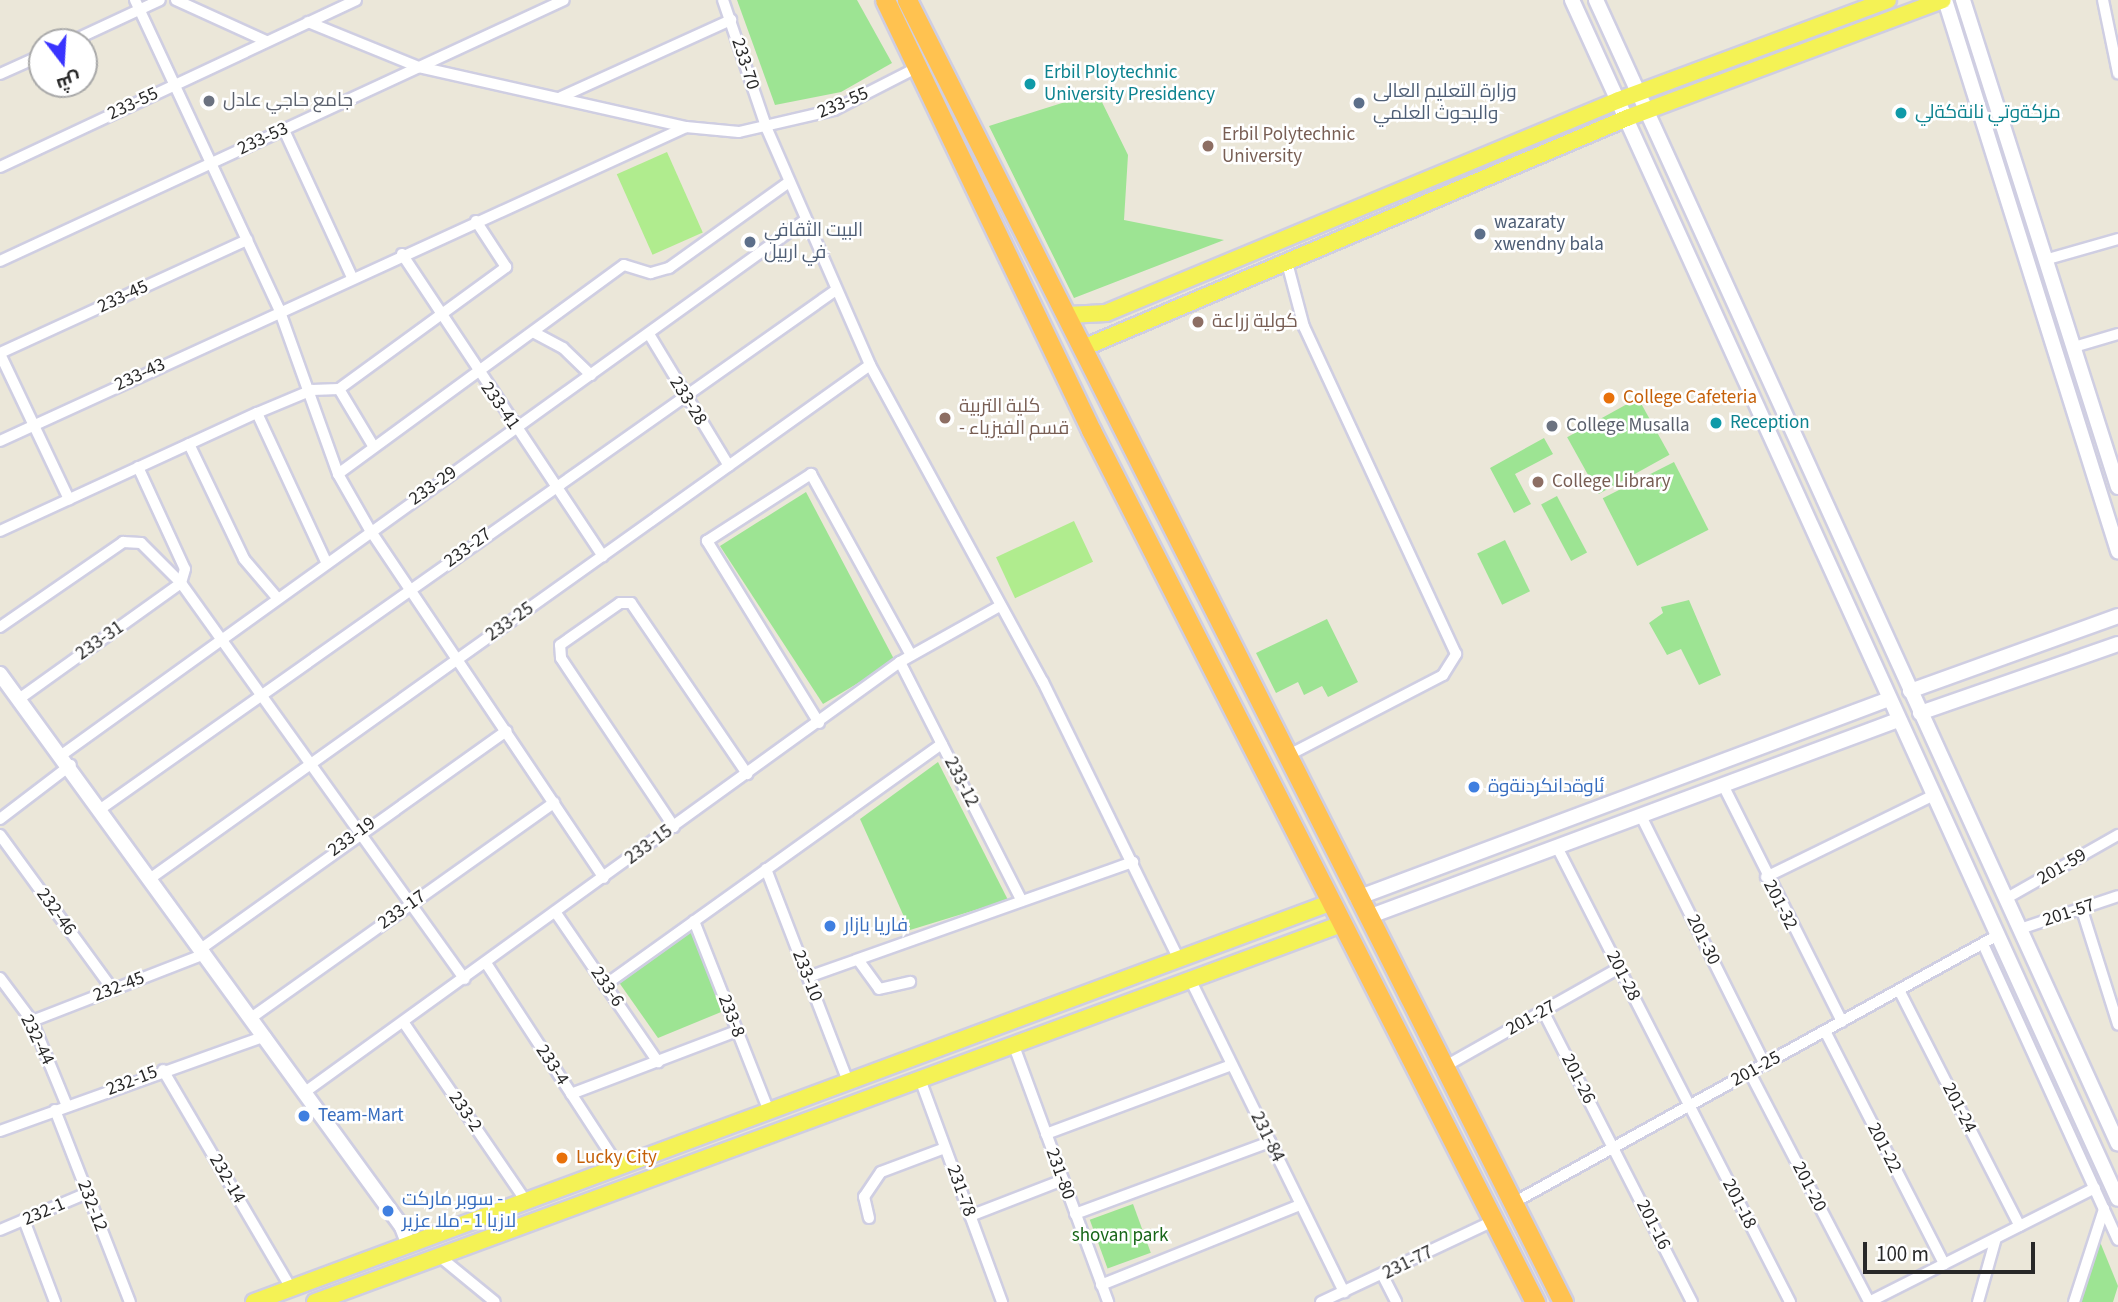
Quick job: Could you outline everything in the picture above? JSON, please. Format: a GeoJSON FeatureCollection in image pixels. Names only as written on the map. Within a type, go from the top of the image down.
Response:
{"type":"FeatureCollection","features":[{"type":"Feature","properties":{"kind":"highway"},"geometry":{"type":"LineString","coordinates":[[891,2],[916,68],[1332,928],[1535,1302]]}},
{"type":"Feature","properties":{"kind":"highway"},"geometry":{"type":"LineString","coordinates":[[891,2],[1068,315],[1285,757],[1563,1302]]}},
{"type":"Feature","properties":{"kind":"main road"},"geometry":{"type":"LineString","coordinates":[[1572,0],[2118,1199]]}},
{"type":"Feature","properties":{"kind":"main road"},"geometry":{"type":"LineString","coordinates":[[1596,0],[2118,1144]]}},
{"type":"Feature","properties":{"kind":"main road"},"geometry":{"type":"LineString","coordinates":[[1068,315],[1098,315],[1638,92],[1888,0]]}},
{"type":"Feature","properties":{"kind":"main road"},"geometry":{"type":"LineString","coordinates":[[1963,0],[2048,259],[2118,487]]}},
{"type":"Feature","properties":{"kind":"main road"},"geometry":{"type":"LineString","coordinates":[[1083,348],[1106,335],[1627,118],[1938,1],[2118,551]]}},
{"type":"Feature","properties":{"kind":"main road"},"geometry":{"type":"LineString","coordinates":[[1342,214],[1352,233]]}},
{"type":"Feature","properties":{"kind":"main road"},"geometry":{"type":"LineString","coordinates":[[1315,226],[1326,244]]}},
{"type":"Feature","properties":{"kind":"main road"},"geometry":{"type":"LineString","coordinates":[[1098,315],[1106,335]]}},
{"type":"Feature","properties":{"kind":"main road"},"geometry":{"type":"LineString","coordinates":[[1910,691],[2118,615]]}},
{"type":"Feature","properties":{"kind":"main road"},"geometry":{"type":"LineString","coordinates":[[1920,713],[2118,644]]}},
{"type":"Feature","properties":{"kind":"main road"},"geometry":{"type":"LineString","coordinates":[[3,683],[19,699],[102,808],[402,1227],[409,1245]]}},
{"type":"Feature","properties":{"kind":"main road"},"geometry":{"type":"LineString","coordinates":[[1357,898],[1889,699]]}},
{"type":"Feature","properties":{"kind":"main road"},"geometry":{"type":"LineString","coordinates":[[1368,917],[1899,720]]}},
{"type":"Feature","properties":{"kind":"main road"},"geometry":{"type":"LineString","coordinates":[[1799,732],[1808,754]]}},
{"type":"Feature","properties":{"kind":"main road"},"geometry":{"type":"LineString","coordinates":[[254,1302],[1322,906]]}},
{"type":"Feature","properties":{"kind":"main road"},"geometry":{"type":"LineString","coordinates":[[315,1302],[1332,928]]}},
{"type":"Feature","properties":{"kind":"main road"},"geometry":{"type":"LineString","coordinates":[[944,1046],[953,1067]]}},
{"type":"Feature","properties":{"kind":"street"},"geometry":{"type":"LineString","coordinates":[[95,28],[138,5],[160,0]]}},
{"type":"Feature","properties":{"kind":"street"},"geometry":{"type":"LineString","coordinates":[[176,0],[266,41]]}},
{"type":"Feature","properties":{"kind":"street","name":"233-55"},"geometry":{"type":"LineString","coordinates":[[0,167],[356,0]]}},
{"type":"Feature","properties":{"kind":"street","name":"233-53"},"geometry":{"type":"LineString","coordinates":[[0,261],[564,0]]}},
{"type":"Feature","properties":{"kind":"street","name":"233-70"},"geometry":{"type":"LineString","coordinates":[[723,0],[767,129],[804,221],[870,365],[998,607],[1043,682],[1180,959]]}},
{"type":"Feature","properties":{"kind":"street"},"geometry":{"type":"LineString","coordinates":[[2103,0],[2118,72]]}},
{"type":"Feature","properties":{"kind":"street"},"geometry":{"type":"LineString","coordinates":[[138,5],[279,309],[312,390],[318,428],[338,474],[370,530],[604,878]]}},
{"type":"Feature","properties":{"kind":"street"},"geometry":{"type":"LineString","coordinates":[[561,97],[730,20]]}},
{"type":"Feature","properties":{"kind":"street"},"geometry":{"type":"LineString","coordinates":[[308,22],[419,68],[561,97],[686,127]]}},
{"type":"Feature","properties":{"kind":"street"},"geometry":{"type":"LineString","coordinates":[[0,74],[28,61]]}},
{"type":"Feature","properties":{"kind":"street","name":"233-55"},"geometry":{"type":"LineString","coordinates":[[686,127],[767,129],[834,110],[916,68]]}},
{"type":"Feature","properties":{"kind":"street","name":"233-43"},"geometry":{"type":"LineString","coordinates":[[0,441],[279,309],[686,127]]}},
{"type":"Feature","properties":{"kind":"street"},"geometry":{"type":"LineString","coordinates":[[284,130],[352,277]]}},
{"type":"Feature","properties":{"kind":"street"},"geometry":{"type":"LineString","coordinates":[[338,474],[372,444],[477,373],[624,265],[651,273],[669,268],[789,182]]}},
{"type":"Feature","properties":{"kind":"street"},"geometry":{"type":"LineString","coordinates":[[0,531],[257,413],[312,390],[338,389],[506,267],[476,221]]}},
{"type":"Feature","properties":{"kind":"street","name":"233-29"},"geometry":{"type":"LineString","coordinates":[[0,819],[67,760],[222,640],[370,530],[516,429],[804,221]]}},
{"type":"Feature","properties":{"kind":"street"},"geometry":{"type":"LineString","coordinates":[[2048,259],[2118,239]]}},
{"type":"Feature","properties":{"kind":"street","name":"233-45"},"geometry":{"type":"LineString","coordinates":[[0,354],[247,240]]}},
{"type":"Feature","properties":{"kind":"street","name":"233-41"},"geometry":{"type":"LineString","coordinates":[[402,254],[477,373],[603,556]]}},
{"type":"Feature","properties":{"kind":"street"},"geometry":{"type":"LineString","coordinates":[[1285,757],[1443,674],[1456,654],[1304,327],[1286,259]]}},
{"type":"Feature","properties":{"kind":"street","name":"233-27"},"geometry":{"type":"LineString","coordinates":[[102,808],[682,394],[836,290]]}},
{"type":"Feature","properties":{"kind":"street"},"geometry":{"type":"LineString","coordinates":[[533,332],[563,348],[591,375]]}},
{"type":"Feature","properties":{"kind":"street","name":"233-28"},"geometry":{"type":"LineString","coordinates":[[649,334],[682,394],[729,466]]}},
{"type":"Feature","properties":{"kind":"street"},"geometry":{"type":"LineString","coordinates":[[2074,347],[2118,334]]}},
{"type":"Feature","properties":{"kind":"street"},"geometry":{"type":"LineString","coordinates":[[0,354],[69,499]]}},
{"type":"Feature","properties":{"kind":"street","name":"233-25"},"geometry":{"type":"LineString","coordinates":[[151,878],[870,365]]}},
{"type":"Feature","properties":{"kind":"street"},"geometry":{"type":"LineString","coordinates":[[338,389],[372,444]]}},
{"type":"Feature","properties":{"kind":"street"},"geometry":{"type":"LineString","coordinates":[[257,413],[327,564]]}},
{"type":"Feature","properties":{"kind":"street"},"geometry":{"type":"LineString","coordinates":[[189,444],[244,559],[278,599]]}},
{"type":"Feature","properties":{"kind":"street"},"geometry":{"type":"LineString","coordinates":[[138,467],[185,569],[181,583]]}},
{"type":"Feature","properties":{"kind":"street"},"geometry":{"type":"LineString","coordinates":[[819,723],[707,541],[811,474],[911,655]]}},
{"type":"Feature","properties":{"kind":"street"},"geometry":{"type":"LineString","coordinates":[[0,627],[133,539],[181,583],[464,979]]}},
{"type":"Feature","properties":{"kind":"street","name":"233-31"},"geometry":{"type":"LineString","coordinates":[[19,699],[181,583]]}},
{"type":"Feature","properties":{"kind":"street"},"geometry":{"type":"LineString","coordinates":[[674,827],[561,659],[560,645],[620,603],[631,603],[747,774]]}},
{"type":"Feature","properties":{"kind":"street","name":"233-15"},"geometry":{"type":"LineString","coordinates":[[305,1092],[900,662],[998,607]]}},
{"type":"Feature","properties":{"kind":"street","name":"233-12"},"geometry":{"type":"LineString","coordinates":[[900,662],[1022,901]]}},
{"type":"Feature","properties":{"kind":"street","name":"233-19"},"geometry":{"type":"LineString","coordinates":[[204,951],[359,831],[506,731]]}},
{"type":"Feature","properties":{"kind":"street"},"geometry":{"type":"LineString","coordinates":[[605,985],[942,744]]}},
{"type":"Feature","properties":{"kind":"street","name":"201-32"},"geometry":{"type":"LineString","coordinates":[[1723,785],[1766,877],[1842,1022]]}},
{"type":"Feature","properties":{"kind":"street"},"geometry":{"type":"LineString","coordinates":[[1766,877],[1934,796]]}},
{"type":"Feature","properties":{"kind":"street","name":"233-17"},"geometry":{"type":"LineString","coordinates":[[251,1018],[554,803]]}},
{"type":"Feature","properties":{"kind":"street","name":"201-30"},"geometry":{"type":"LineString","coordinates":[[1641,816],[1765,1065]]}},
{"type":"Feature","properties":{"kind":"street","name":"232-46"},"geometry":{"type":"LineString","coordinates":[[0,835],[113,990]]}},
{"type":"Feature","properties":{"kind":"street","name":"201-59"},"geometry":{"type":"LineString","coordinates":[[2007,898],[2118,835]]}},
{"type":"Feature","properties":{"kind":"street","name":"201-28"},"geometry":{"type":"LineString","coordinates":[[1557,846],[1689,1106]]}},
{"type":"Feature","properties":{"kind":"street"},"geometry":{"type":"LineString","coordinates":[[808,977],[1133,862]]}},
{"type":"Feature","properties":{"kind":"street","name":"233-10"},"geometry":{"type":"LineString","coordinates":[[766,869],[848,1082]]}},
{"type":"Feature","properties":{"kind":"street","name":"201-57"},"geometry":{"type":"LineString","coordinates":[[2021,929],[2118,897]]}},
{"type":"Feature","properties":{"kind":"street"},"geometry":{"type":"LineString","coordinates":[[2082,911],[2118,1024]]}},
{"type":"Feature","properties":{"kind":"street","name":"233-6"},"geometry":{"type":"LineString","coordinates":[[555,913],[658,1062]]}},
{"type":"Feature","properties":{"kind":"street","name":"233-8"},"geometry":{"type":"LineString","coordinates":[[694,921],[769,1111]]}},
{"type":"Feature","properties":{"kind":"street","name":"201-25"},"geometry":{"type":"LineString","coordinates":[[1513,1202],[1998,935]]}},
{"type":"Feature","properties":{"kind":"street"},"geometry":{"type":"LineString","coordinates":[[1983,944],[2118,1240]]}},
{"type":"Feature","properties":{"kind":"street","name":"232-45"},"geometry":{"type":"LineString","coordinates":[[32,1021],[204,951]]}},
{"type":"Feature","properties":{"kind":"street"},"geometry":{"type":"LineString","coordinates":[[859,961],[879,989],[910,982]]}},
{"type":"Feature","properties":{"kind":"street","name":"233-4"},"geometry":{"type":"LineString","coordinates":[[486,963],[619,1167]]}},
{"type":"Feature","properties":{"kind":"street","name":"201-27"},"geometry":{"type":"LineString","coordinates":[[1444,1067],[1619,968]]}},
{"type":"Feature","properties":{"kind":"street","name":"232-44"},"geometry":{"type":"LineString","coordinates":[[0,978],[32,1021],[67,1106]]}},
{"type":"Feature","properties":{"kind":"street","name":"231-84"},"geometry":{"type":"LineString","coordinates":[[1191,981],[1344,1292]]}},
{"type":"Feature","properties":{"kind":"street","name":"201-24"},"geometry":{"type":"LineString","coordinates":[[1899,990],[2020,1226]]}},
{"type":"Feature","properties":{"kind":"street","name":"201-26"},"geometry":{"type":"LineString","coordinates":[[1543,1011],[1613,1148]]}},
{"type":"Feature","properties":{"kind":"street","name":"233-2"},"geometry":{"type":"LineString","coordinates":[[404,1023],[526,1201]]}},
{"type":"Feature","properties":{"kind":"street"},"geometry":{"type":"LineString","coordinates":[[571,1094],[737,1031]]}},
{"type":"Feature","properties":{"kind":"street","name":"201-22"},"geometry":{"type":"LineString","coordinates":[[1825,1031],[1944,1264]]}},
{"type":"Feature","properties":{"kind":"street","name":"232-15"},"geometry":{"type":"LineString","coordinates":[[0,1131],[163,1070],[265,1036]]}},
{"type":"Feature","properties":{"kind":"street","name":"231-80"},"geometry":{"type":"LineString","coordinates":[[1014,1046],[1108,1302]]}},
{"type":"Feature","properties":{"kind":"street"},"geometry":{"type":"LineString","coordinates":[[1046,1134],[1233,1065]]}},
{"type":"Feature","properties":{"kind":"street","name":"232-14"},"geometry":{"type":"LineString","coordinates":[[163,1070],[291,1288]]}},
{"type":"Feature","properties":{"kind":"street","name":"201-20"},"geometry":{"type":"LineString","coordinates":[[1750,1073],[1869,1302]]}},
{"type":"Feature","properties":{"kind":"street","name":"231-78"},"geometry":{"type":"LineString","coordinates":[[920,1079],[1002,1302]]}},
{"type":"Feature","properties":{"kind":"street","name":"201-18"},"geometry":{"type":"LineString","coordinates":[[1689,1106],[1790,1302]]}},
{"type":"Feature","properties":{"kind":"street","name":"232-12"},"geometry":{"type":"LineString","coordinates":[[55,1110],[130,1302]]}},
{"type":"Feature","properties":{"kind":"street"},"geometry":{"type":"LineString","coordinates":[[1075,1214],[1270,1142]]}},
{"type":"Feature","properties":{"kind":"street"},"geometry":{"type":"LineString","coordinates":[[869,1218],[864,1197],[881,1172],[945,1148]]}},
{"type":"Feature","properties":{"kind":"street","name":"201-16"},"geometry":{"type":"LineString","coordinates":[[1613,1148],[1692,1302]]}},
{"type":"Feature","properties":{"kind":"street"},"geometry":{"type":"LineString","coordinates":[[970,1216],[1063,1180]]}},
{"type":"Feature","properties":{"kind":"street"},"geometry":{"type":"LineString","coordinates":[[1869,1302],[2095,1188]]}},
{"type":"Feature","properties":{"kind":"street","name":"232-1"},"geometry":{"type":"LineString","coordinates":[[0,1230],[87,1194]]}},
{"type":"Feature","properties":{"kind":"street"},"geometry":{"type":"LineString","coordinates":[[1101,1285],[1300,1205]]}},
{"type":"Feature","properties":{"kind":"street"},"geometry":{"type":"LineString","coordinates":[[2074,1302],[2104,1209]]}},
{"type":"Feature","properties":{"kind":"street"},"geometry":{"type":"LineString","coordinates":[[24,1220],[55,1302]]}},
{"type":"Feature","properties":{"kind":"street","name":"231-77"},"geometry":{"type":"LineString","coordinates":[[1321,1302],[1382,1276],[1493,1221]]}},
{"type":"Feature","properties":{"kind":"street"},"geometry":{"type":"LineString","coordinates":[[1978,1302],[1996,1238]]}},
{"type":"Feature","properties":{"kind":"street"},"geometry":{"type":"LineString","coordinates":[[439,1256],[491,1301]]}},
{"type":"Feature","properties":{"kind":"street"},"geometry":{"type":"LineString","coordinates":[[1382,1276],[1396,1302]]}},
{"type":"Feature","properties":{"kind":"green space"},"geometry":{"type":"Polygon","coordinates":[[[737,0],[857,0],[892,63],[841,92],[775,105],[737,0]]]}},
{"type":"Feature","properties":{"kind":"green space"},"geometry":{"type":"Polygon","coordinates":[[[1097,92],[1128,155],[1124,220],[1224,240],[1074,298],[989,126],[1097,92]]]}},
{"type":"Feature","properties":{"kind":"green space"},"geometry":{"type":"Polygon","coordinates":[[[667,152],[703,232],[653,255],[617,174],[667,152]]]}},
{"type":"Feature","properties":{"kind":"green space"},"geometry":{"type":"Polygon","coordinates":[[[1638,398],[1670,455],[1599,494],[1567,437],[1638,398]]]}},
{"type":"Feature","properties":{"kind":"green space"},"geometry":{"type":"Polygon","coordinates":[[[1544,438],[1553,454],[1515,474],[1531,504],[1514,513],[1490,468],[1544,438]]]}},
{"type":"Feature","properties":{"kind":"green space"},"geometry":{"type":"Polygon","coordinates":[[[1674,462],[1709,530],[1637,566],[1603,498],[1674,462]]]}},
{"type":"Feature","properties":{"kind":"green space"},"geometry":{"type":"Polygon","coordinates":[[[806,492],[895,661],[823,704],[720,546],[806,492]]]}},
{"type":"Feature","properties":{"kind":"green space"},"geometry":{"type":"Polygon","coordinates":[[[1557,496],[1587,553],[1571,561],[1541,504],[1557,496]]]}},
{"type":"Feature","properties":{"kind":"green space"},"geometry":{"type":"Polygon","coordinates":[[[1074,521],[1093,562],[1015,598],[996,557],[1074,521]]]}},
{"type":"Feature","properties":{"kind":"green space"},"geometry":{"type":"Polygon","coordinates":[[[1505,540],[1530,591],[1502,605],[1477,554],[1505,540]]]}},
{"type":"Feature","properties":{"kind":"green space"},"geometry":{"type":"Polygon","coordinates":[[[1689,600],[1721,675],[1699,685],[1681,649],[1667,655],[1649,623],[1663,613],[1661,607],[1689,600]]]}},
{"type":"Feature","properties":{"kind":"green space"},"geometry":{"type":"Polygon","coordinates":[[[1327,619],[1358,682],[1328,697],[1322,686],[1304,695],[1298,682],[1276,693],[1256,653],[1327,619]]]}},
{"type":"Feature","properties":{"kind":"green space"},"geometry":{"type":"Polygon","coordinates":[[[938,762],[1008,900],[910,930],[860,819],[938,762]]]}},
{"type":"Feature","properties":{"kind":"green space"},"geometry":{"type":"Polygon","coordinates":[[[694,927],[726,1010],[658,1038],[618,981],[694,927]]]}},
{"type":"Feature","properties":{"kind":"green space","name":"shovan park"},"geometry":{"type":"Polygon","coordinates":[[[1133,1204],[1151,1253],[1108,1269],[1090,1220],[1133,1204]]]}},
{"type":"Feature","properties":{"kind":"green space"},"geometry":{"type":"Polygon","coordinates":[[[2098,1237],[2118,1286],[2113,1302],[2078,1302],[2098,1237]]]}},
{"type":"Feature","properties":{"kind":"place","name":"Erbil Ploytechnic University Presidency"},"geometry":{"type":"Point","coordinates":[1030,84]}},
{"type":"Feature","properties":{"kind":"place","name":"جامع حاجي عادل"},"geometry":{"type":"Point","coordinates":[209,101]}},
{"type":"Feature","properties":{"kind":"place","name":"وزارة التعليم العالى والبحوث العلمي"},"geometry":{"type":"Point","coordinates":[1359,103]}},
{"type":"Feature","properties":{"kind":"place","name":"مزكةوتي نانةكةلي"},"geometry":{"type":"Point","coordinates":[1901,113]}},
{"type":"Feature","properties":{"kind":"place","name":"Erbil Polytechnic University"},"geometry":{"type":"Point","coordinates":[1208,146]}},
{"type":"Feature","properties":{"kind":"place","name":"wazaraty xwendny bala"},"geometry":{"type":"Point","coordinates":[1480,234]}},
{"type":"Feature","properties":{"kind":"place","name":"البيت الثقافي في اربيل"},"geometry":{"type":"Point","coordinates":[750,242]}},
{"type":"Feature","properties":{"kind":"place","name":"كولية زراعة"},"geometry":{"type":"Point","coordinates":[1198,322]}},
{"type":"Feature","properties":{"kind":"place","name":"College Cafeteria"},"geometry":{"type":"Point","coordinates":[1609,398]}},
{"type":"Feature","properties":{"kind":"place","name":"كلية التربية - قسم الفيزياء"},"geometry":{"type":"Point","coordinates":[945,418]}},
{"type":"Feature","properties":{"kind":"place","name":"Reception"},"geometry":{"type":"Point","coordinates":[1716,423]}},
{"type":"Feature","properties":{"kind":"place","name":"College Musalla"},"geometry":{"type":"Point","coordinates":[1552,426]}},
{"type":"Feature","properties":{"kind":"place","name":"College Library"},"geometry":{"type":"Point","coordinates":[1538,482]}},
{"type":"Feature","properties":{"kind":"place","name":"ئاوةدانكردنةوة"},"geometry":{"type":"Point","coordinates":[1474,787]}},
{"type":"Feature","properties":{"kind":"place","name":"فاريا بازار"},"geometry":{"type":"Point","coordinates":[830,926]}},
{"type":"Feature","properties":{"kind":"place","name":"Team-Mart"},"geometry":{"type":"Point","coordinates":[304,1116]}},
{"type":"Feature","properties":{"kind":"place","name":"Lucky City"},"geometry":{"type":"Point","coordinates":[562,1158]}},
{"type":"Feature","properties":{"kind":"place","name":"سوبر ماركت - لازيا 1 - ملا عزير"},"geometry":{"type":"Point","coordinates":[388,1211]}}]}
